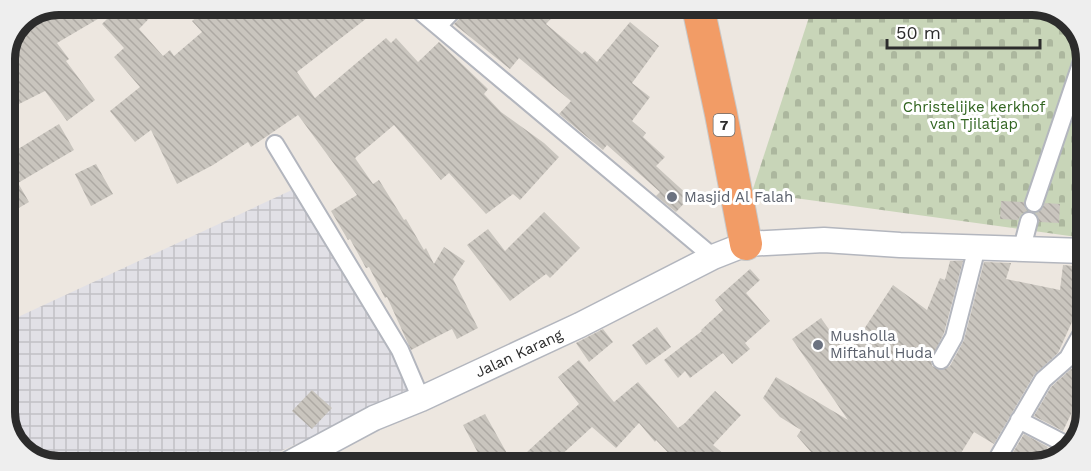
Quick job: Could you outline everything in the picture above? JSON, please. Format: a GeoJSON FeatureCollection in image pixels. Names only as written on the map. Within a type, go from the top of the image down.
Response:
{"type":"FeatureCollection","features":[{"type":"Feature","properties":{"kind":"highway","name":"7"},"geometry":{"type":"LineString","coordinates":[[700,15],[746,244]]}},
{"type":"Feature","properties":{"kind":"main road","name":"Jalan Karang"},"geometry":{"type":"LineString","coordinates":[[310,456],[374,418],[421,399],[580,325],[713,257],[746,244],[824,240],[1076,251]]}},
{"type":"Feature","properties":{"kind":"street"},"geometry":{"type":"LineString","coordinates":[[425,15],[713,257]]}},
{"type":"Feature","properties":{"kind":"street"},"geometry":{"type":"LineString","coordinates":[[438,26],[448,15]]}},
{"type":"Feature","properties":{"kind":"street"},"geometry":{"type":"LineString","coordinates":[[1034,203],[1076,79]]}},
{"type":"Feature","properties":{"kind":"street"},"geometry":{"type":"LineString","coordinates":[[275,144],[400,350],[421,399]]}},
{"type":"Feature","properties":{"kind":"street"},"geometry":{"type":"LineString","coordinates":[[1022,248],[1029,221]]}},
{"type":"Feature","properties":{"kind":"street"},"geometry":{"type":"LineString","coordinates":[[941,360],[954,338],[977,247]]}},
{"type":"Feature","properties":{"kind":"street"},"geometry":{"type":"LineString","coordinates":[[999,456],[1043,380],[1068,358],[1076,344]]}},
{"type":"Feature","properties":{"kind":"street"},"geometry":{"type":"LineString","coordinates":[[1019,420],[1062,444]]}},
{"type":"Feature","properties":{"kind":"shaded area"},"geometry":{"type":"Polygon","coordinates":[[[307,183],[420,387],[270,456],[50,455],[30,445],[17,426],[15,318],[307,183]]]}},
{"type":"Feature","properties":{"kind":"green space","name":"Christelijke kerkhof van Tjilatjap"},"geometry":{"type":"Polygon","coordinates":[[[810,15],[1032,15],[1049,18],[1059,24],[1073,42],[1076,56],[1076,237],[752,192],[810,15]]]}},
{"type":"Feature","properties":{"kind":"building"},"geometry":{"type":"Polygon","coordinates":[[[105,15],[57,43],[69,59],[66,61],[95,100],[67,121],[45,91],[15,106],[15,56],[24,32],[45,17],[105,15]]]}},
{"type":"Feature","properties":{"kind":"building"},"geometry":{"type":"Polygon","coordinates":[[[111,15],[152,15],[139,29],[163,56],[170,50],[174,56],[202,32],[192,21],[199,15],[364,15],[367,18],[297,72],[315,98],[386,38],[391,43],[396,38],[418,62],[439,42],[488,89],[484,94],[501,112],[544,143],[559,157],[520,200],[513,194],[486,214],[449,173],[441,180],[394,125],[355,158],[373,184],[379,180],[424,250],[426,248],[434,264],[444,247],[465,261],[453,279],[478,328],[457,339],[452,329],[411,350],[387,297],[385,298],[369,267],[366,268],[331,211],[357,195],[298,115],[251,147],[248,142],[213,165],[177,184],[151,130],[135,142],[110,111],[140,87],[114,57],[124,48],[102,24],[111,15]]]}},
{"type":"Feature","properties":{"kind":"building"},"geometry":{"type":"Polygon","coordinates":[[[463,15],[554,15],[546,24],[582,54],[585,51],[597,62],[630,22],[659,46],[632,83],[650,97],[632,121],[646,133],[643,137],[665,157],[656,166],[690,197],[676,212],[656,196],[660,192],[607,145],[603,150],[559,114],[571,101],[519,58],[510,69],[454,24],[463,15]]]}},
{"type":"Feature","properties":{"kind":"building"},"geometry":{"type":"Polygon","coordinates":[[[59,124],[74,150],[18,183],[29,202],[15,210],[15,151],[59,124]]]}},
{"type":"Feature","properties":{"kind":"building"},"geometry":{"type":"Polygon","coordinates":[[[96,164],[113,194],[91,206],[75,174],[96,164]]]}},
{"type":"Feature","properties":{"kind":"building"},"geometry":{"type":"Polygon","coordinates":[[[1001,201],[1024,202],[1027,211],[1021,214],[1018,220],[1000,219],[1001,201]]]}},
{"type":"Feature","properties":{"kind":"building"},"geometry":{"type":"Polygon","coordinates":[[[1045,203],[1060,204],[1059,223],[1039,222],[1036,213],[1045,203]]]}},
{"type":"Feature","properties":{"kind":"building"},"geometry":{"type":"Polygon","coordinates":[[[544,212],[580,248],[550,278],[546,274],[510,301],[467,245],[488,229],[505,251],[544,212]]]}},
{"type":"Feature","properties":{"kind":"building"},"geometry":{"type":"Polygon","coordinates":[[[950,261],[963,261],[944,333],[931,360],[932,366],[941,370],[950,366],[964,340],[984,262],[1011,263],[1006,279],[1060,290],[1063,265],[1076,266],[1076,313],[1058,353],[1034,375],[994,444],[974,432],[959,456],[807,456],[811,452],[797,436],[801,430],[780,417],[763,398],[776,377],[848,420],[792,339],[821,318],[847,355],[893,285],[927,310],[940,278],[945,280],[950,261]]]}},
{"type":"Feature","properties":{"kind":"building"},"geometry":{"type":"Polygon","coordinates":[[[750,269],[760,280],[746,293],[770,321],[745,343],[750,349],[732,364],[723,353],[690,378],[685,371],[678,378],[664,360],[702,331],[723,310],[715,300],[750,269]]]}},
{"type":"Feature","properties":{"kind":"building"},"geometry":{"type":"Polygon","coordinates":[[[657,327],[671,347],[646,365],[632,345],[657,327]]]}},
{"type":"Feature","properties":{"kind":"building"},"geometry":{"type":"Polygon","coordinates":[[[603,329],[613,342],[589,362],[576,343],[603,329]]]}},
{"type":"Feature","properties":{"kind":"building"},"geometry":{"type":"Polygon","coordinates":[[[579,360],[614,402],[638,382],[678,428],[715,391],[741,415],[713,445],[726,456],[671,456],[656,440],[655,442],[639,423],[616,448],[592,427],[560,456],[523,456],[579,404],[558,377],[579,360]]]}},
{"type":"Feature","properties":{"kind":"building"},"geometry":{"type":"Polygon","coordinates":[[[1071,369],[1076,372],[1076,404],[1063,431],[1034,416],[1051,387],[1071,369]]]}},
{"type":"Feature","properties":{"kind":"building"},"geometry":{"type":"Polygon","coordinates":[[[312,390],[332,408],[312,429],[292,411],[312,390]]]}},
{"type":"Feature","properties":{"kind":"building"},"geometry":{"type":"Polygon","coordinates":[[[485,414],[509,456],[480,456],[463,425],[485,414]]]}},
{"type":"Feature","properties":{"kind":"building"},"geometry":{"type":"Polygon","coordinates":[[[1024,434],[1048,447],[1044,454],[1011,456],[1024,434]]]}},
{"type":"Feature","properties":{"kind":"place","name":"Masjid Al Falah"},"geometry":{"type":"Point","coordinates":[672,197]}},
{"type":"Feature","properties":{"kind":"place","name":"Musholla Miftahul Huda"},"geometry":{"type":"Point","coordinates":[818,345]}}]}
